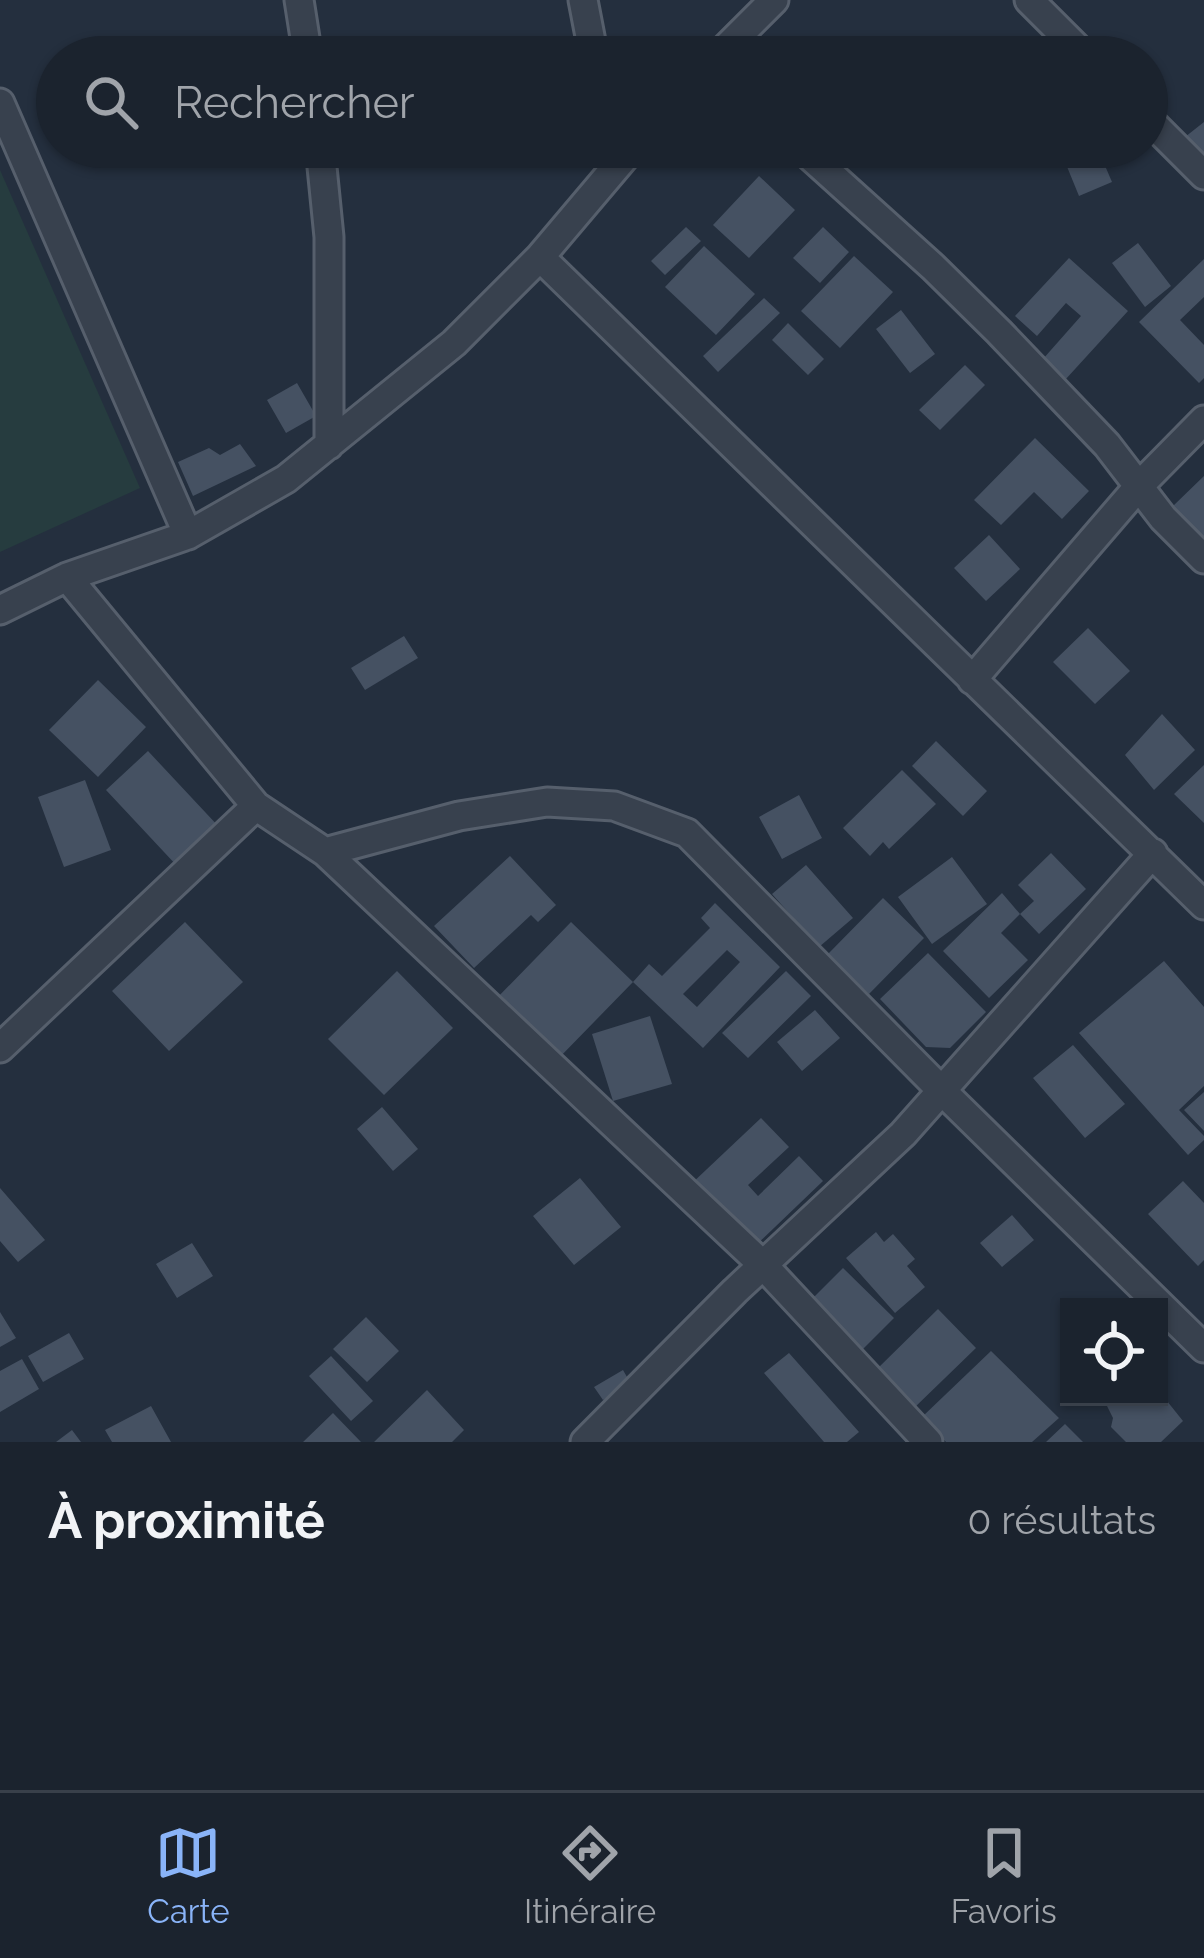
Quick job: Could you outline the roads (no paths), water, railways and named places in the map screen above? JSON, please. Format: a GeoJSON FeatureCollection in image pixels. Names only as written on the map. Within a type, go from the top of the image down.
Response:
{"type":"FeatureCollection","features":[{"type":"Feature","properties":{"kind":"street"},"geometry":{"type":"LineString","coordinates":[[299,0],[305,36]]}},
{"type":"Feature","properties":{"kind":"street"},"geometry":{"type":"LineString","coordinates":[[583,0],[590,36]]}},
{"type":"Feature","properties":{"kind":"street"},"geometry":{"type":"LineString","coordinates":[[738,36],[774,0]]}},
{"type":"Feature","properties":{"kind":"street"},"geometry":{"type":"LineString","coordinates":[[1029,0],[1065,36]]}},
{"type":"Feature","properties":{"kind":"street"},"geometry":{"type":"LineString","coordinates":[[0,104],[188,535]]}},
{"type":"Feature","properties":{"kind":"street"},"geometry":{"type":"LineString","coordinates":[[1168,139],[1204,175]]}},
{"type":"Feature","properties":{"kind":"street"},"geometry":{"type":"LineString","coordinates":[[322,168],[329,237],[329,445]]}},
{"type":"Feature","properties":{"kind":"street"},"geometry":{"type":"LineString","coordinates":[[0,610],[67,578],[188,535],[286,479],[454,343],[540,256],[609,168]]}},
{"type":"Feature","properties":{"kind":"street"},"geometry":{"type":"LineString","coordinates":[[823,168],[999,332],[1107,445],[1163,518],[1204,559]]}},
{"type":"Feature","properties":{"kind":"street"},"geometry":{"type":"LineString","coordinates":[[540,256],[1204,905]]}},
{"type":"Feature","properties":{"kind":"street"},"geometry":{"type":"LineString","coordinates":[[971,680],[1139,486],[1204,420]]}},
{"type":"Feature","properties":{"kind":"street"},"geometry":{"type":"LineString","coordinates":[[67,578],[256,806],[326,852],[764,1266],[928,1442]]}},
{"type":"Feature","properties":{"kind":"street"},"geometry":{"type":"LineString","coordinates":[[326,852],[459,816],[547,802],[614,806],[687,833],[1204,1348]]}},
{"type":"Feature","properties":{"kind":"street"},"geometry":{"type":"LineString","coordinates":[[0,1048],[256,806]]}},
{"type":"Feature","properties":{"kind":"street"},"geometry":{"type":"LineString","coordinates":[[585,1442],[735,1291],[903,1134],[1153,853]]}}]}
